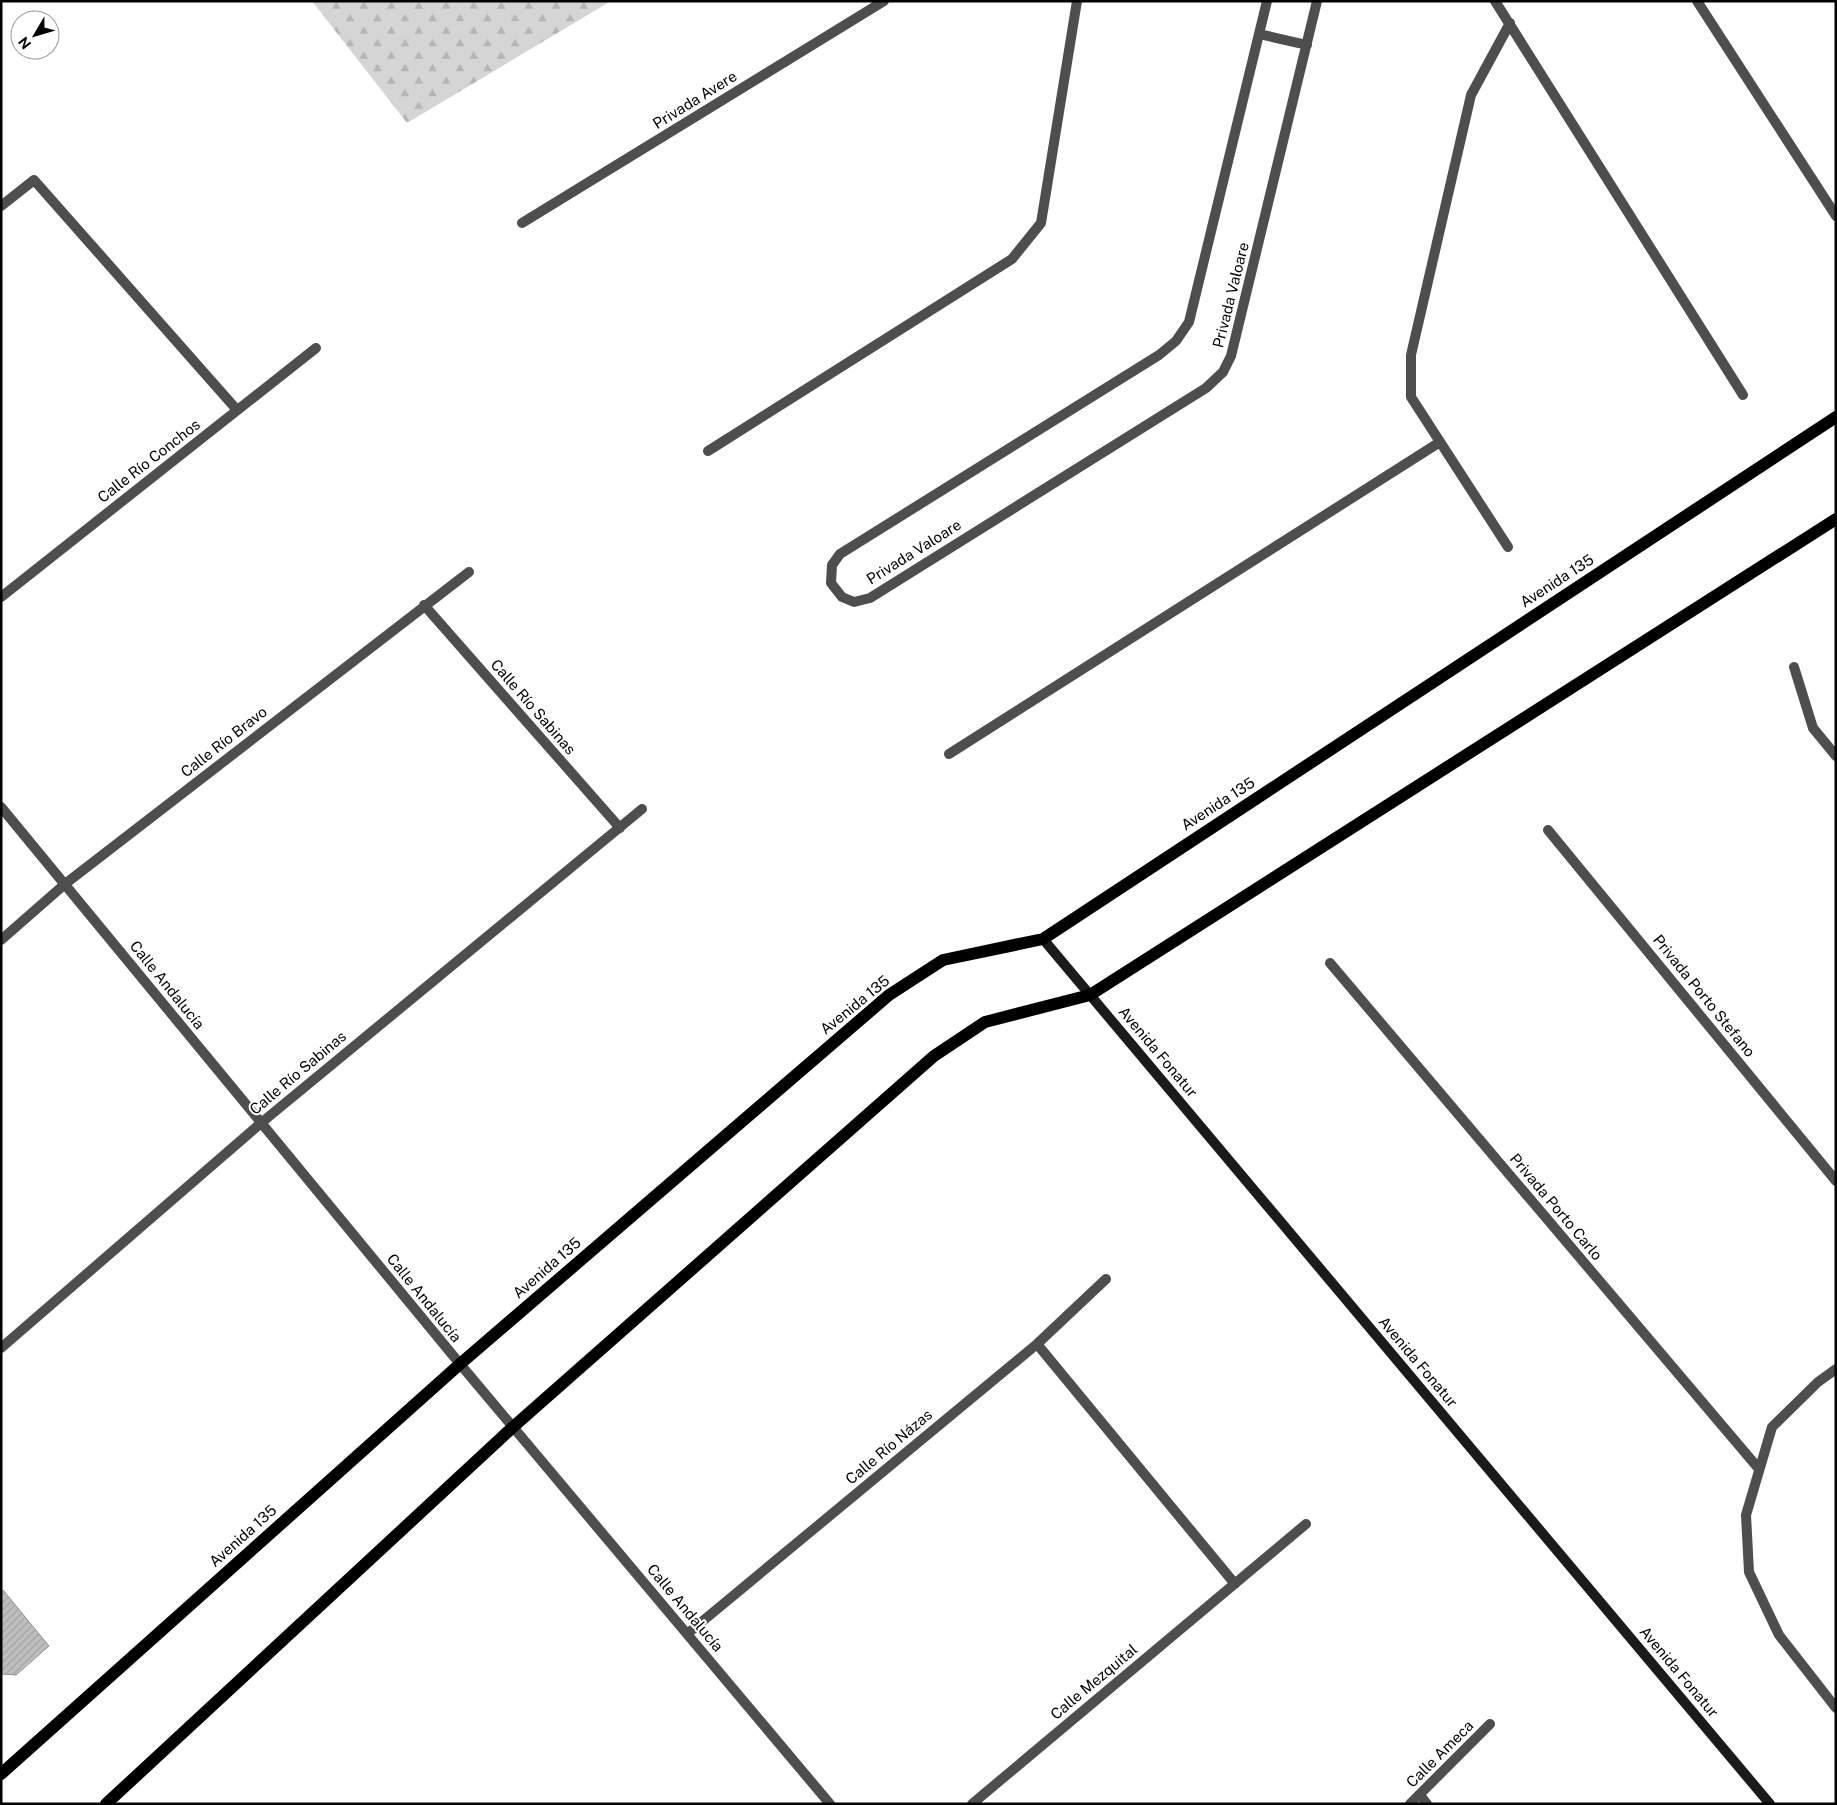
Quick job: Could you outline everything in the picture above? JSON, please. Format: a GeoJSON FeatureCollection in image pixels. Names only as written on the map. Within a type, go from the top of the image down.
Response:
{"type":"FeatureCollection","features":[{"type":"Feature","properties":{"kind":"main road","name":"Avenida 135"},"geometry":{"type":"LineString","coordinates":[[1,1774],[460,1364],[889,995],[943,960],[1043,939],[1836,417]]}},
{"type":"Feature","properties":{"kind":"main road"},"geometry":{"type":"LineString","coordinates":[[106,1804],[512,1427],[934,1056],[985,1022],[1090,994],[1836,519]]}},
{"type":"Feature","properties":{"kind":"main road","name":"Avenida Fonatur"},"geometry":{"type":"LineString","coordinates":[[1043,939],[1770,1804]]}},
{"type":"Feature","properties":{"kind":"street","name":"Privada Avere"},"geometry":{"type":"LineString","coordinates":[[522,223],[884,1]]}},
{"type":"Feature","properties":{"kind":"street"},"geometry":{"type":"LineString","coordinates":[[708,451],[1012,259],[1041,223],[1077,1]]}},
{"type":"Feature","properties":{"kind":"street","name":"Privada Valoare"},"geometry":{"type":"LineString","coordinates":[[1268,1],[1189,322],[1176,341],[1159,355],[840,554],[832,566],[831,583],[842,597],[854,602],[870,598],[1206,388],[1223,372],[1231,356],[1317,1]]}},
{"type":"Feature","properties":{"kind":"street"},"geometry":{"type":"LineString","coordinates":[[1495,1],[1744,395]]}},
{"type":"Feature","properties":{"kind":"street"},"geometry":{"type":"LineString","coordinates":[[1697,1],[1836,216]]}},
{"type":"Feature","properties":{"kind":"street"},"geometry":{"type":"LineString","coordinates":[[1508,547],[1411,397],[1412,355],[1470,95],[1510,23]]}},
{"type":"Feature","properties":{"kind":"street"},"geometry":{"type":"LineString","coordinates":[[1259,34],[1307,45]]}},
{"type":"Feature","properties":{"kind":"street"},"geometry":{"type":"LineString","coordinates":[[1,206],[34,180],[237,410]]}},
{"type":"Feature","properties":{"kind":"street","name":"Calle Río Conchos"},"geometry":{"type":"LineString","coordinates":[[1,597],[316,348]]}},
{"type":"Feature","properties":{"kind":"street"},"geometry":{"type":"LineString","coordinates":[[949,754],[1440,442]]}},
{"type":"Feature","properties":{"kind":"street","name":"Calle Río Bravo"},"geometry":{"type":"LineString","coordinates":[[1,940],[65,884],[469,572]]}},
{"type":"Feature","properties":{"kind":"street","name":"Calle Río Sabinas"},"geometry":{"type":"LineString","coordinates":[[424,606],[620,828]]}},
{"type":"Feature","properties":{"kind":"street"},"geometry":{"type":"LineString","coordinates":[[1794,667],[1813,728],[1836,756]]}},
{"type":"Feature","properties":{"kind":"street","name":"Calle Andalucía"},"geometry":{"type":"LineString","coordinates":[[1,806],[512,1427],[830,1804]]}},
{"type":"Feature","properties":{"kind":"street","name":"Calle Río Sabinas"},"geometry":{"type":"LineString","coordinates":[[1,1348],[261,1123],[642,809]]}},
{"type":"Feature","properties":{"kind":"street","name":"Privada Porto Stefano"},"geometry":{"type":"LineString","coordinates":[[1548,830],[1836,1181]]}},
{"type":"Feature","properties":{"kind":"street","name":"Privada Porto Carlo"},"geometry":{"type":"LineString","coordinates":[[1330,963],[1759,1469]]}},
{"type":"Feature","properties":{"kind":"street","name":"Calle Río Názas"},"geometry":{"type":"LineString","coordinates":[[687,1634],[1037,1344],[1106,1279]]}},
{"type":"Feature","properties":{"kind":"street"},"geometry":{"type":"LineString","coordinates":[[1037,1344],[1235,1584]]}},
{"type":"Feature","properties":{"kind":"street"},"geometry":{"type":"LineString","coordinates":[[1836,1369],[1818,1382],[1772,1428],[1746,1515],[1749,1572],[1779,1635],[1836,1708]]}},
{"type":"Feature","properties":{"kind":"street","name":"Calle Mezquital"},"geometry":{"type":"LineString","coordinates":[[972,1804],[1306,1524]]}},
{"type":"Feature","properties":{"kind":"street","name":"Calle Ameca"},"geometry":{"type":"LineString","coordinates":[[1410,1804],[1423,1800],[1490,1724]]}},
{"type":"Feature","properties":{"kind":"green space"},"geometry":{"type":"Polygon","coordinates":[[[312,1],[611,1],[407,123],[312,1]]]}},
{"type":"Feature","properties":{"kind":"building"},"geometry":{"type":"Polygon","coordinates":[[[3,1590],[49,1646],[16,1675],[1,1674],[1,1592],[3,1590]]]}}]}
